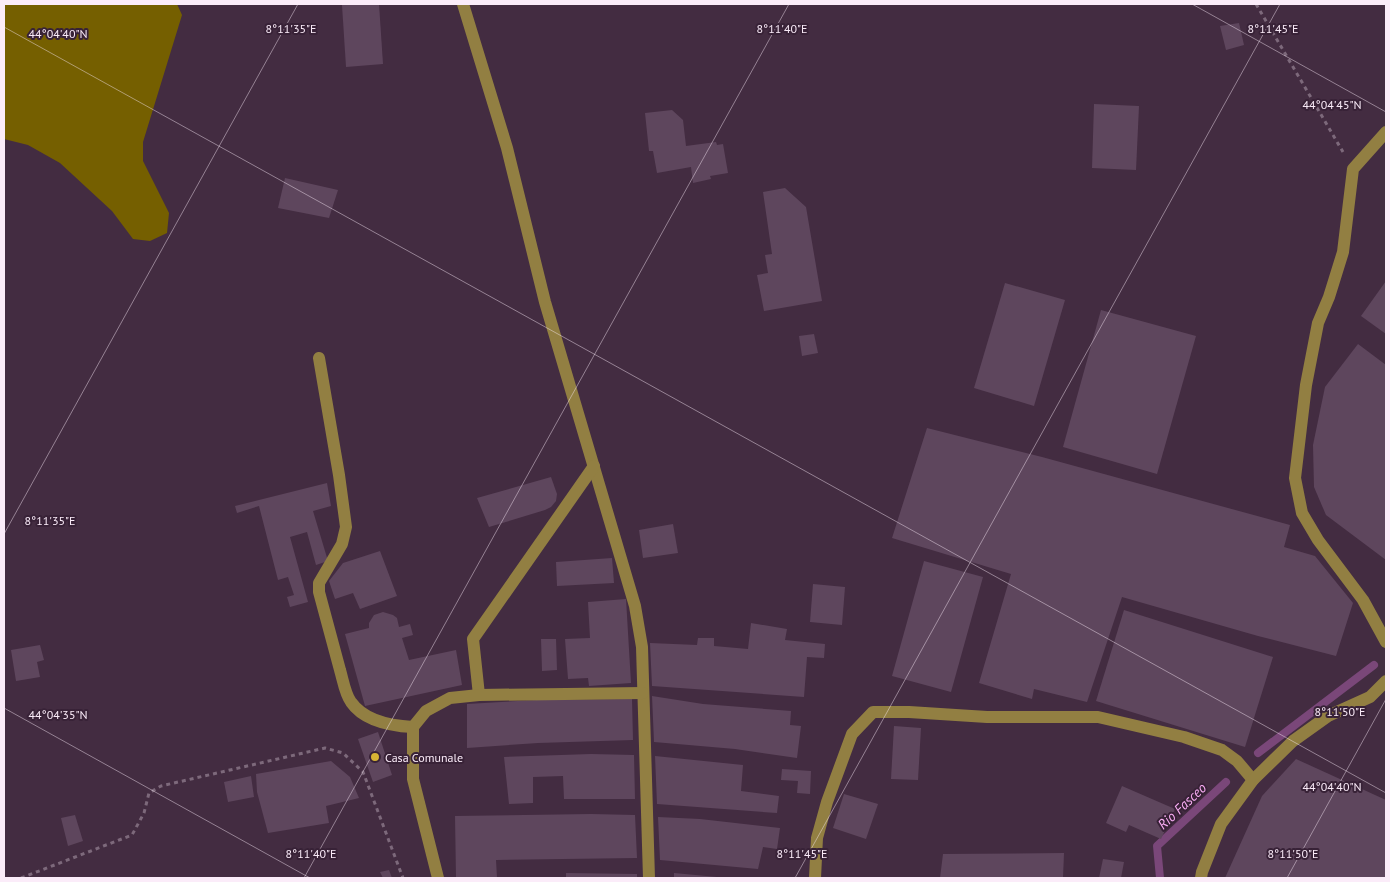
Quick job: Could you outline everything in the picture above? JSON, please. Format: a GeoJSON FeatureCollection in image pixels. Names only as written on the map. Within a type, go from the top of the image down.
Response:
{"type":"FeatureCollection","features":[{"type":"Feature","properties":{"kind":"street"},"geometry":{"type":"LineString","coordinates":[[463,4],[507,148],[545,302],[635,606],[642,647],[649,878]]}},
{"type":"Feature","properties":{"kind":"street"},"geometry":{"type":"LineString","coordinates":[[1386,132],[1353,169],[1343,252],[1329,298],[1318,323],[1306,385],[1295,478],[1302,512],[1318,540],[1363,600],[1386,642]]}},
{"type":"Feature","properties":{"kind":"street"},"geometry":{"type":"LineString","coordinates":[[319,358],[346,528],[342,544],[319,583],[319,592],[351,702],[363,714],[395,726],[413,727]]}},
{"type":"Feature","properties":{"kind":"street"},"geometry":{"type":"LineString","coordinates":[[479,695],[473,639],[594,466]]}},
{"type":"Feature","properties":{"kind":"street"},"geometry":{"type":"LineString","coordinates":[[1201,878],[1221,824],[1252,780],[1293,741],[1328,716],[1370,697],[1386,681]]}},
{"type":"Feature","properties":{"kind":"street"},"geometry":{"type":"LineString","coordinates":[[438,878],[413,779],[413,727],[426,711],[450,698],[479,695],[643,693]]}},
{"type":"Feature","properties":{"kind":"street"},"geometry":{"type":"LineString","coordinates":[[815,878],[817,838],[828,802],[852,734],[873,712],[909,712],[988,717],[1098,718],[1184,737],[1222,750],[1237,761],[1252,780]]}},
{"type":"Feature","properties":{"kind":"path"},"geometry":{"type":"LineString","coordinates":[[1256,4],[1353,169]]}},
{"type":"Feature","properties":{"kind":"path"},"geometry":{"type":"LineString","coordinates":[[21,878],[132,835],[144,813],[149,792],[161,786],[325,748],[343,753],[363,772],[403,878]]}},
{"type":"Feature","properties":{"kind":"shaded area"},"geometry":{"type":"Polygon","coordinates":[[[4,4],[177,4],[182,15],[143,142],[143,161],[169,213],[167,233],[150,241],[133,239],[112,211],[60,163],[28,145],[4,139],[4,4]]]}},
{"type":"Feature","properties":{"kind":"building"},"geometry":{"type":"Polygon","coordinates":[[[379,4],[383,64],[346,67],[342,5],[379,4]]]}},
{"type":"Feature","properties":{"kind":"building"},"geometry":{"type":"Polygon","coordinates":[[[1239,23],[1244,45],[1226,50],[1220,26],[1239,23]]]}},
{"type":"Feature","properties":{"kind":"building"},"geometry":{"type":"Polygon","coordinates":[[[1094,104],[1139,106],[1136,170],[1092,168],[1094,104]]]}},
{"type":"Feature","properties":{"kind":"building"},"geometry":{"type":"Polygon","coordinates":[[[672,110],[683,120],[686,146],[716,142],[717,145],[723,144],[728,173],[710,176],[711,179],[693,183],[691,167],[657,173],[653,151],[649,151],[645,113],[672,110]]]}},
{"type":"Feature","properties":{"kind":"building"},"geometry":{"type":"Polygon","coordinates":[[[285,178],[338,190],[329,218],[278,208],[285,178]]]}},
{"type":"Feature","properties":{"kind":"building"},"geometry":{"type":"Polygon","coordinates":[[[785,188],[806,207],[822,301],[764,311],[757,275],[768,273],[765,255],[772,254],[763,192],[785,188]]]}},
{"type":"Feature","properties":{"kind":"building"},"geometry":{"type":"Polygon","coordinates":[[[1386,281],[1386,334],[1361,316],[1386,281]]]}},
{"type":"Feature","properties":{"kind":"building"},"geometry":{"type":"Polygon","coordinates":[[[1005,283],[1065,300],[1034,406],[974,388],[1005,283]]]}},
{"type":"Feature","properties":{"kind":"building"},"geometry":{"type":"Polygon","coordinates":[[[1101,310],[1196,336],[1157,474],[1063,447],[1101,310]]]}},
{"type":"Feature","properties":{"kind":"building"},"geometry":{"type":"Polygon","coordinates":[[[814,334],[818,353],[802,356],[799,336],[814,334]]]}},
{"type":"Feature","properties":{"kind":"building"},"geometry":{"type":"Polygon","coordinates":[[[1358,344],[1386,365],[1386,560],[1326,515],[1314,487],[1313,445],[1325,387],[1358,344]]]}},
{"type":"Feature","properties":{"kind":"building"},"geometry":{"type":"Polygon","coordinates":[[[927,428],[1042,457],[1290,525],[1284,547],[1315,556],[1353,603],[1336,656],[1122,597],[1087,702],[1034,689],[1032,699],[979,683],[1011,574],[892,538],[927,428]]]}},
{"type":"Feature","properties":{"kind":"building"},"geometry":{"type":"Polygon","coordinates":[[[551,477],[557,494],[556,501],[551,507],[489,527],[477,498],[551,477]]]}},
{"type":"Feature","properties":{"kind":"building"},"geometry":{"type":"Polygon","coordinates":[[[327,483],[331,506],[313,511],[328,561],[316,565],[307,532],[290,537],[308,602],[290,607],[287,597],[294,595],[288,577],[278,580],[259,506],[237,513],[235,506],[327,483]]]}},
{"type":"Feature","properties":{"kind":"building"},"geometry":{"type":"Polygon","coordinates":[[[673,524],[678,553],[643,558],[639,530],[673,524]]]}},
{"type":"Feature","properties":{"kind":"building"},"geometry":{"type":"Polygon","coordinates":[[[380,551],[397,596],[360,609],[353,593],[335,599],[329,581],[343,563],[380,551]]]}},
{"type":"Feature","properties":{"kind":"building"},"geometry":{"type":"Polygon","coordinates":[[[612,558],[614,583],[557,586],[556,562],[612,558]]]}},
{"type":"Feature","properties":{"kind":"building"},"geometry":{"type":"Polygon","coordinates":[[[924,561],[983,577],[951,692],[892,676],[924,561]]]}},
{"type":"Feature","properties":{"kind":"building"},"geometry":{"type":"Polygon","coordinates":[[[813,584],[845,587],[842,625],[810,622],[813,584]]]}},
{"type":"Feature","properties":{"kind":"building"},"geometry":{"type":"Polygon","coordinates":[[[626,599],[631,683],[589,686],[588,678],[568,679],[565,639],[590,638],[588,602],[626,599]]]}},
{"type":"Feature","properties":{"kind":"building"},"geometry":{"type":"Polygon","coordinates":[[[1124,610],[1273,657],[1245,747],[1096,701],[1124,610]]]}},
{"type":"Feature","properties":{"kind":"building"},"geometry":{"type":"Polygon","coordinates":[[[383,612],[397,618],[399,627],[410,624],[413,635],[402,638],[409,660],[456,650],[462,685],[365,706],[345,634],[369,628],[369,623],[374,615],[383,612]]]}},
{"type":"Feature","properties":{"kind":"building"},"geometry":{"type":"Polygon","coordinates":[[[751,623],[787,629],[785,640],[825,644],[824,658],[807,657],[804,697],[652,686],[650,643],[697,645],[698,638],[714,638],[714,646],[748,649],[751,623]]]}},
{"type":"Feature","properties":{"kind":"building"},"geometry":{"type":"Polygon","coordinates":[[[541,639],[556,639],[557,670],[542,671],[541,639]]]}},
{"type":"Feature","properties":{"kind":"building"},"geometry":{"type":"Polygon","coordinates":[[[40,645],[44,660],[37,662],[40,677],[16,681],[11,650],[40,645]]]}},
{"type":"Feature","properties":{"kind":"building"},"geometry":{"type":"Polygon","coordinates":[[[652,696],[703,704],[791,711],[790,725],[801,726],[797,758],[735,749],[654,742],[652,696]]]}},
{"type":"Feature","properties":{"kind":"building"},"geometry":{"type":"Polygon","coordinates":[[[632,699],[633,740],[538,743],[467,748],[467,704],[536,700],[632,699]]]}},
{"type":"Feature","properties":{"kind":"building"},"geometry":{"type":"Polygon","coordinates":[[[894,726],[921,728],[918,780],[891,779],[894,726]]]}},
{"type":"Feature","properties":{"kind":"building","name":"Casa Comunale"},"geometry":{"type":"Polygon","coordinates":[[[378,732],[392,775],[373,782],[358,739],[378,732]]]}},
{"type":"Feature","properties":{"kind":"building"},"geometry":{"type":"Polygon","coordinates":[[[591,754],[634,755],[635,799],[564,799],[563,776],[533,777],[533,803],[509,804],[504,757],[591,754]]]}},
{"type":"Feature","properties":{"kind":"building"},"geometry":{"type":"Polygon","coordinates":[[[655,756],[743,765],[741,791],[779,796],[777,813],[657,804],[655,756]]]}},
{"type":"Feature","properties":{"kind":"building"},"geometry":{"type":"Polygon","coordinates":[[[1296,759],[1386,800],[1386,878],[1225,878],[1262,796],[1296,759]]]}},
{"type":"Feature","properties":{"kind":"building"},"geometry":{"type":"Polygon","coordinates":[[[331,761],[350,777],[359,798],[326,806],[329,823],[268,833],[257,792],[256,774],[331,761]]]}},
{"type":"Feature","properties":{"kind":"building"},"geometry":{"type":"Polygon","coordinates":[[[782,769],[811,771],[810,794],[797,793],[798,781],[781,780],[782,769]]]}},
{"type":"Feature","properties":{"kind":"building"},"geometry":{"type":"Polygon","coordinates":[[[251,776],[254,797],[228,802],[224,782],[251,776]]]}},
{"type":"Feature","properties":{"kind":"building"},"geometry":{"type":"Polygon","coordinates":[[[1122,786],[1175,809],[1161,839],[1129,825],[1126,832],[1106,823],[1122,786]]]}},
{"type":"Feature","properties":{"kind":"building"},"geometry":{"type":"Polygon","coordinates":[[[844,794],[878,804],[866,839],[833,828],[844,794]]]}},
{"type":"Feature","properties":{"kind":"building"},"geometry":{"type":"Polygon","coordinates":[[[75,815],[83,841],[68,846],[61,818],[75,815]]]}},
{"type":"Feature","properties":{"kind":"building"},"geometry":{"type":"Polygon","coordinates":[[[635,815],[637,858],[496,860],[497,878],[456,878],[455,816],[635,815]]]}},
{"type":"Feature","properties":{"kind":"building"},"geometry":{"type":"Polygon","coordinates":[[[658,817],[700,819],[780,828],[777,849],[763,847],[758,869],[660,860],[658,817]]]}},
{"type":"Feature","properties":{"kind":"building"},"geometry":{"type":"Polygon","coordinates":[[[1064,853],[1063,878],[940,878],[943,854],[1064,853]]]}},
{"type":"Feature","properties":{"kind":"building"},"geometry":{"type":"Polygon","coordinates":[[[1103,859],[1124,862],[1121,878],[1099,878],[1103,859]]]}},
{"type":"Feature","properties":{"kind":"building"},"geometry":{"type":"Polygon","coordinates":[[[389,870],[392,878],[383,878],[380,872],[389,870]]]}},
{"type":"Feature","properties":{"kind":"building"},"geometry":{"type":"Polygon","coordinates":[[[566,873],[637,874],[637,878],[566,878],[566,873]]]}},
{"type":"Feature","properties":{"kind":"building"},"geometry":{"type":"Polygon","coordinates":[[[674,873],[717,877],[717,878],[674,878],[674,873]]]}},
{"type":"Feature","properties":{"kind":"waterway","name":"Rio Fasceo"},"geometry":{"type":"LineString","coordinates":[[1258,753],[1374,665]]}},
{"type":"Feature","properties":{"kind":"waterway","name":"Rio Fasceo"},"geometry":{"type":"LineString","coordinates":[[1160,878],[1157,846],[1226,782]]}},
{"type":"Feature","properties":{"kind":"place","name":"Casa Comunale"},"geometry":{"type":"Point","coordinates":[375,757]}}]}
